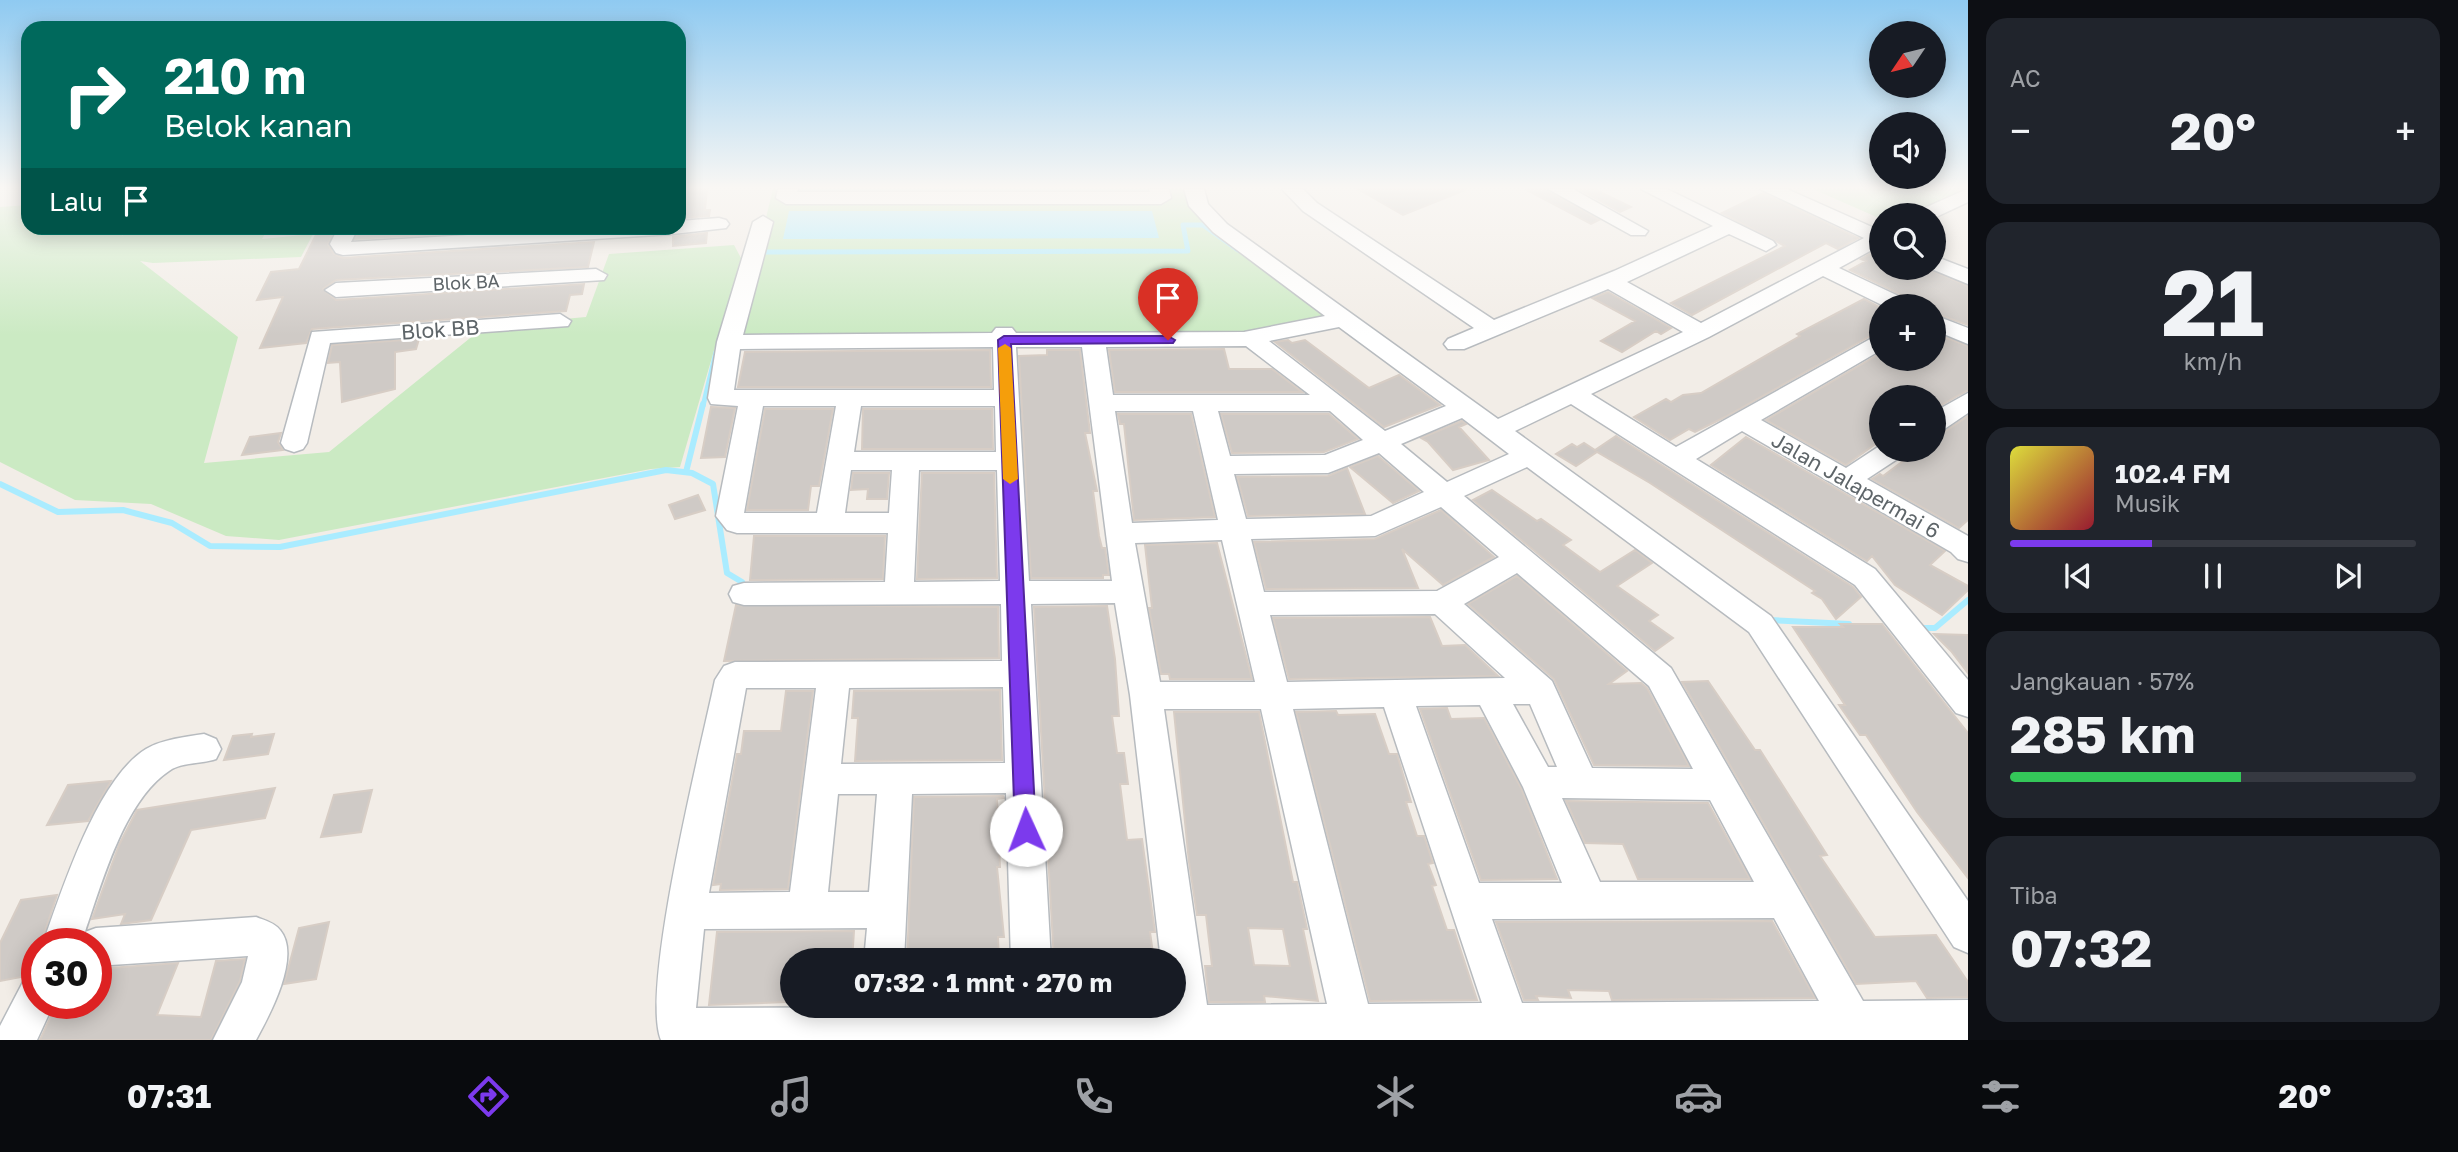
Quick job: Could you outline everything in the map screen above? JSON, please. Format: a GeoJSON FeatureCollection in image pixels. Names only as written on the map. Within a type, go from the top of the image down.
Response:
{"type":"FeatureCollection","features":[{"type":"Feature","properties":{"kind":"street"},"geometry":{"type":"LineString","coordinates":[[343,238],[340,244],[343,249],[413,238]]}},
{"type":"Feature","properties":{"kind":"street"},"geometry":{"type":"LineString","coordinates":[[469,326],[500,238]]}},
{"type":"Feature","properties":{"kind":"street"},"geometry":{"type":"LineString","coordinates":[[759,238],[730,339],[719,397],[751,401],[1007,398]]}},
{"type":"Feature","properties":{"kind":"street"},"geometry":{"type":"LineString","coordinates":[[1232,238],[1337,320],[1460,409],[1495,429],[1525,457],[1753,618],[1968,934]]}},
{"type":"Feature","properties":{"kind":"street"},"geometry":{"type":"LineString","coordinates":[[1355,238],[1491,329]]}},
{"type":"Feature","properties":{"kind":"street"},"geometry":{"type":"LineString","coordinates":[[1456,344],[1615,279],[1704,238]]}},
{"type":"Feature","properties":{"kind":"street"},"geometry":{"type":"LineString","coordinates":[[1751,238],[1766,245]]}},
{"type":"Feature","properties":{"kind":"street"},"geometry":{"type":"LineString","coordinates":[[1495,429],[1707,328],[1869,243]]}},
{"type":"Feature","properties":{"kind":"street"},"geometry":{"type":"LineString","coordinates":[[1946,249],[1968,259]]}},
{"type":"Feature","properties":{"kind":"street"},"geometry":{"type":"LineString","coordinates":[[1821,267],[1876,294]]}},
{"type":"Feature","properties":{"kind":"street"},"geometry":{"type":"LineString","coordinates":[[1946,267],[1968,277]]}},
{"type":"Feature","properties":{"kind":"street","name":"Blok BA"},"geometry":{"type":"LineString","coordinates":[[336,290],[596,275]]}},
{"type":"Feature","properties":{"kind":"street"},"geometry":{"type":"LineString","coordinates":[[1615,279],[1707,328]]}},
{"type":"Feature","properties":{"kind":"street"},"geometry":{"type":"LineString","coordinates":[[730,339],[1252,339],[1337,320]]}},
{"type":"Feature","properties":{"kind":"street","name":"Blok BB"},"geometry":{"type":"LineString","coordinates":[[294,443],[320,337],[560,321]]}},
{"type":"Feature","properties":{"kind":"street"},"geometry":{"type":"LineString","coordinates":[[1946,327],[1968,337]]}},
{"type":"Feature","properties":{"kind":"street"},"geometry":{"type":"LineString","coordinates":[[1004,337],[1030,948]]}},
{"type":"Feature","properties":{"kind":"street"},"geometry":{"type":"LineString","coordinates":[[1252,339],[1336,403],[1660,677],[1857,1031]]}},
{"type":"Feature","properties":{"kind":"street"},"geometry":{"type":"LineString","coordinates":[[1093,341],[1128,592],[1146,695],[1190,1033]]}},
{"type":"Feature","properties":{"kind":"street"},"geometry":{"type":"LineString","coordinates":[[1677,458],[1869,347]]}},
{"type":"Feature","properties":{"kind":"street"},"geometry":{"type":"LineString","coordinates":[[1573,394],[1865,577],[1964,692]]}},
{"type":"Feature","properties":{"kind":"street"},"geometry":{"type":"LineString","coordinates":[[830,522],[849,400]]}},
{"type":"Feature","properties":{"kind":"street"},"geometry":{"type":"LineString","coordinates":[[751,401],[730,516],[732,520],[737,523],[903,523]]}},
{"type":"Feature","properties":{"kind":"street"},"geometry":{"type":"LineString","coordinates":[[1946,416],[1968,401]]}},
{"type":"Feature","properties":{"kind":"street"},"geometry":{"type":"LineString","coordinates":[[1101,403],[1336,403]]}},
{"type":"Feature","properties":{"kind":"street"},"geometry":{"type":"LineString","coordinates":[[1204,403],[1354,1032]]}},
{"type":"Feature","properties":{"kind":"street"},"geometry":{"type":"LineString","coordinates":[[1219,465],[1328,464],[1460,409]]}},
{"type":"Feature","properties":{"kind":"street","name":"Jalan Jalapermai 6"},"geometry":{"type":"LineString","coordinates":[[1742,420],[1966,546]]}},
{"type":"Feature","properties":{"kind":"street"},"geometry":{"type":"LineString","coordinates":[[1120,533],[1374,526],[1525,457]]}},
{"type":"Feature","properties":{"kind":"street"},"geometry":{"type":"LineString","coordinates":[[839,461],[1010,461]]}},
{"type":"Feature","properties":{"kind":"street"},"geometry":{"type":"LineString","coordinates":[[898,593],[906,461]]}},
{"type":"Feature","properties":{"kind":"street"},"geometry":{"type":"LineString","coordinates":[[1847,480],[1875,462]]}},
{"type":"Feature","properties":{"kind":"street"},"geometry":{"type":"LineString","coordinates":[[1252,604],[1442,602],[1518,559]]}},
{"type":"Feature","properties":{"kind":"street"},"geometry":{"type":"LineString","coordinates":[[744,594],[1128,592]]}},
{"type":"Feature","properties":{"kind":"street"},"geometry":{"type":"LineString","coordinates":[[1442,602],[1541,690],[1580,780]]}},
{"type":"Feature","properties":{"kind":"street"},"geometry":{"type":"LineString","coordinates":[[807,910],[834,674]]}},
{"type":"Feature","properties":{"kind":"street"},"geometry":{"type":"LineString","coordinates":[[864,1018],[677,1029],[675,1010],[687,911],[731,680],[735,675],[1019,674]]}},
{"type":"Feature","properties":{"kind":"street"},"geometry":{"type":"LineString","coordinates":[[1146,695],[1274,696],[1541,690]]}},
{"type":"Feature","properties":{"kind":"street"},"geometry":{"type":"LineString","coordinates":[[1489,691],[1538,782],[1588,901]]}},
{"type":"Feature","properties":{"kind":"street"},"geometry":{"type":"LineString","coordinates":[[1395,692],[1509,1024]]}},
{"type":"Feature","properties":{"kind":"street"},"geometry":{"type":"LineString","coordinates":[[68,928],[98,845],[141,774],[159,759],[204,749]]}},
{"type":"Feature","properties":{"kind":"street"},"geometry":{"type":"LineString","coordinates":[[822,779],[1023,778]]}},
{"type":"Feature","properties":{"kind":"street"},"geometry":{"type":"LineString","coordinates":[[885,948],[895,779]]}},
{"type":"Feature","properties":{"kind":"street"},"geometry":{"type":"LineString","coordinates":[[1538,782],[1580,780],[1720,785]]}},
{"type":"Feature","properties":{"kind":"street"},"geometry":{"type":"LineString","coordinates":[[1467,901],[1784,900]]}},
{"type":"Feature","properties":{"kind":"street"},"geometry":{"type":"LineString","coordinates":[[687,911],[887,910]]}},
{"type":"Feature","properties":{"kind":"street"},"geometry":{"type":"LineString","coordinates":[[112,946],[256,936],[267,944],[269,960],[264,979],[234,1040]]}},
{"type":"Feature","properties":{"kind":"street"},"geometry":{"type":"LineString","coordinates":[[1051,1018],[1190,1033],[1354,1032],[1509,1024],[1857,1031],[1968,1021]]}},
{"type":"Feature","properties":{"kind":"street"},"geometry":{"type":"LineString","coordinates":[[15,1040],[26,1019]]}},
{"type":"Feature","properties":{"kind":"green space"},"geometry":{"type":"Polygon","coordinates":[[[0,238],[311,238],[301,257],[153,263],[140,261],[238,337],[204,463],[329,452],[485,326],[586,317],[609,254],[734,245],[741,258],[680,467],[651,469],[279,540],[226,536],[151,504],[75,500],[0,462],[0,238]]]}},
{"type":"Feature","properties":{"kind":"green space"},"geometry":{"type":"Polygon","coordinates":[[[761,238],[1227,238],[1342,323],[1259,342],[736,341],[761,238]]]}},
{"type":"Feature","properties":{"kind":"water"},"geometry":{"type":"Polygon","coordinates":[[[783,238],[1159,238],[783,239],[783,238]]]}},
{"type":"Feature","properties":{"kind":"building"},"geometry":{"type":"Polygon","coordinates":[[[315,238],[331,238],[328,245],[334,254],[343,258],[594,242],[588,267],[336,280],[323,289],[336,300],[584,284],[582,294],[570,295],[566,311],[312,329],[306,343],[260,348],[283,297],[257,300],[271,272],[299,269],[315,238]]]}},
{"type":"Feature","properties":{"kind":"building"},"geometry":{"type":"Polygon","coordinates":[[[673,238],[707,238],[706,243],[673,246],[673,238]]]}},
{"type":"Feature","properties":{"kind":"building"},"geometry":{"type":"Polygon","coordinates":[[[1769,238],[1858,238],[1838,249],[1826,243],[1692,315],[1671,303],[1785,246],[1769,238]]]}},
{"type":"Feature","properties":{"kind":"building"},"geometry":{"type":"Polygon","coordinates":[[[1869,255],[1869,279],[1850,270],[1866,261],[1861,259],[1869,255]]]}},
{"type":"Feature","properties":{"kind":"building"},"geometry":{"type":"Polygon","coordinates":[[[1946,277],[1968,286],[1968,325],[1946,317],[1946,294],[1900,294],[1871,280],[1946,280],[1946,277]]]}},
{"type":"Feature","properties":{"kind":"building"},"geometry":{"type":"Polygon","coordinates":[[[1608,292],[1671,328],[1661,334],[1656,331],[1622,352],[1601,341],[1635,321],[1592,298],[1608,292]]]}},
{"type":"Feature","properties":{"kind":"building"},"geometry":{"type":"Polygon","coordinates":[[[1864,299],[1869,302],[1869,337],[1695,432],[1689,429],[1670,440],[1634,417],[1666,399],[1671,402],[1683,395],[1701,393],[1800,336],[1797,334],[1864,299]]]}},
{"type":"Feature","properties":{"kind":"building"},"geometry":{"type":"Polygon","coordinates":[[[1946,338],[1968,346],[1968,390],[1946,402],[1946,385],[1869,385],[1869,449],[1846,465],[1766,420],[1869,360],[1869,371],[1946,371],[1946,338]]]}},
{"type":"Feature","properties":{"kind":"building"},"geometry":{"type":"Polygon","coordinates":[[[419,339],[416,349],[395,352],[395,389],[342,402],[340,362],[328,363],[332,345],[419,339]]]}},
{"type":"Feature","properties":{"kind":"building"},"geometry":{"type":"Polygon","coordinates":[[[1288,340],[1292,343],[1305,340],[1369,388],[1399,375],[1440,405],[1384,427],[1275,342],[1288,340]]]}},
{"type":"Feature","properties":{"kind":"building"},"geometry":{"type":"Polygon","coordinates":[[[1224,349],[1229,369],[1272,369],[1302,392],[1115,392],[1109,350],[1224,349]]]}},
{"type":"Feature","properties":{"kind":"building"},"geometry":{"type":"Polygon","coordinates":[[[990,350],[991,387],[738,387],[745,352],[990,350]]]}},
{"type":"Feature","properties":{"kind":"building"},"geometry":{"type":"Polygon","coordinates":[[[1047,350],[1080,350],[1090,433],[1085,433],[1097,491],[1093,491],[1099,536],[1102,548],[1105,548],[1109,575],[1103,575],[1103,578],[1031,578],[1019,356],[1047,355],[1047,350]]]}},
{"type":"Feature","properties":{"kind":"building"},"geometry":{"type":"Polygon","coordinates":[[[711,407],[735,408],[725,457],[701,458],[711,407]]]}},
{"type":"Feature","properties":{"kind":"building"},"geometry":{"type":"Polygon","coordinates":[[[765,409],[833,409],[819,486],[811,486],[808,510],[747,510],[765,409]]]}},
{"type":"Feature","properties":{"kind":"building"},"geometry":{"type":"Polygon","coordinates":[[[863,409],[992,409],[993,449],[862,449],[863,409]]]}},
{"type":"Feature","properties":{"kind":"building"},"geometry":{"type":"Polygon","coordinates":[[[1118,414],[1191,414],[1215,517],[1134,520],[1124,424],[1120,424],[1118,414]]]}},
{"type":"Feature","properties":{"kind":"building"},"geometry":{"type":"Polygon","coordinates":[[[1221,414],[1329,414],[1358,439],[1324,452],[1232,453],[1221,414]]]}},
{"type":"Feature","properties":{"kind":"building"},"geometry":{"type":"Polygon","coordinates":[[[1968,416],[1968,520],[1959,528],[1872,479],[1880,474],[1883,476],[1902,462],[1946,462],[1946,431],[1968,416]]]}},
{"type":"Feature","properties":{"kind":"building"},"geometry":{"type":"Polygon","coordinates":[[[1462,421],[1466,424],[1459,427],[1489,460],[1453,470],[1428,442],[1421,438],[1462,421]]]}},
{"type":"Feature","properties":{"kind":"building"},"geometry":{"type":"Polygon","coordinates":[[[281,433],[278,442],[283,450],[242,455],[250,437],[281,433]]]}},
{"type":"Feature","properties":{"kind":"building"},"geometry":{"type":"Polygon","coordinates":[[[1616,436],[1853,587],[1861,597],[1836,619],[1822,599],[1812,593],[1815,591],[1650,483],[1597,452],[1576,466],[1556,454],[1572,444],[1577,447],[1584,443],[1595,450],[1616,436]]]}},
{"type":"Feature","properties":{"kind":"building"},"geometry":{"type":"Polygon","coordinates":[[[1746,437],[1945,551],[1930,565],[1968,586],[1968,590],[1942,615],[1895,585],[1872,556],[1867,561],[1711,465],[1746,437]]]}},
{"type":"Feature","properties":{"kind":"building"},"geometry":{"type":"Polygon","coordinates":[[[1378,456],[1419,491],[1393,503],[1350,467],[1378,456]]]}},
{"type":"Feature","properties":{"kind":"building"},"geometry":{"type":"Polygon","coordinates":[[[1347,468],[1365,514],[1248,516],[1237,477],[1328,476],[1347,468]]]}},
{"type":"Feature","properties":{"kind":"building"},"geometry":{"type":"Polygon","coordinates":[[[853,473],[889,473],[887,499],[867,499],[868,489],[851,490],[853,473]]]}},
{"type":"Feature","properties":{"kind":"building"},"geometry":{"type":"Polygon","coordinates":[[[922,473],[994,473],[997,578],[917,579],[922,473]]]}},
{"type":"Feature","properties":{"kind":"building"},"geometry":{"type":"Polygon","coordinates":[[[1492,490],[1537,521],[1541,519],[1571,540],[1563,545],[1600,572],[1635,550],[1652,563],[1617,586],[1658,615],[1649,621],[1673,638],[1655,651],[1473,500],[1492,490]]]}},
{"type":"Feature","properties":{"kind":"building"},"geometry":{"type":"Polygon","coordinates":[[[698,495],[705,510],[675,519],[669,505],[698,495]]]}},
{"type":"Feature","properties":{"kind":"building"},"geometry":{"type":"Polygon","coordinates":[[[1441,510],[1494,557],[1443,585],[1402,549],[1418,588],[1266,589],[1254,542],[1375,539],[1441,510]]]}},
{"type":"Feature","properties":{"kind":"building"},"geometry":{"type":"Polygon","coordinates":[[[754,536],[885,536],[883,579],[750,580],[754,536]]]}},
{"type":"Feature","properties":{"kind":"building"},"geometry":{"type":"Polygon","coordinates":[[[1217,543],[1252,679],[1170,679],[1169,674],[1161,674],[1149,608],[1152,608],[1145,545],[1217,543]]]}},
{"type":"Feature","properties":{"kind":"building"},"geometry":{"type":"Polygon","coordinates":[[[1517,576],[1627,671],[1609,684],[1641,683],[1647,688],[1689,766],[1594,765],[1554,679],[1468,604],[1517,576]]]}},
{"type":"Feature","properties":{"kind":"building"},"geometry":{"type":"Polygon","coordinates":[[[736,605],[998,607],[999,658],[724,661],[736,605]]]}},
{"type":"Feature","properties":{"kind":"building"},"geometry":{"type":"Polygon","coordinates":[[[1107,606],[1115,659],[1119,716],[1112,716],[1117,753],[1124,753],[1128,784],[1120,784],[1127,840],[1142,839],[1155,932],[1150,932],[1152,948],[1053,948],[1034,607],[1107,606]]]}},
{"type":"Feature","properties":{"kind":"building"},"geometry":{"type":"Polygon","coordinates":[[[1430,617],[1442,646],[1465,645],[1498,676],[1289,679],[1273,618],[1430,617]]]}},
{"type":"Feature","properties":{"kind":"building"},"geometry":{"type":"Polygon","coordinates":[[[1840,624],[1882,624],[1968,733],[1968,878],[1917,812],[1866,735],[1860,735],[1839,705],[1845,705],[1793,627],[1843,627],[1840,624]]]}},
{"type":"Feature","properties":{"kind":"building"},"geometry":{"type":"Polygon","coordinates":[[[1934,634],[1968,635],[1968,673],[1951,651],[1934,634]]]}},
{"type":"Feature","properties":{"kind":"building"},"geometry":{"type":"Polygon","coordinates":[[[1708,681],[1755,750],[1760,750],[1827,855],[1820,856],[1875,937],[1936,935],[1968,982],[1968,997],[1927,998],[1916,981],[1856,984],[1682,682],[1708,681]]]}},
{"type":"Feature","properties":{"kind":"building"},"geometry":{"type":"Polygon","coordinates":[[[1000,690],[1002,760],[855,761],[858,718],[852,718],[854,691],[1000,690]]]}},
{"type":"Feature","properties":{"kind":"building"},"geometry":{"type":"Polygon","coordinates":[[[786,691],[813,691],[788,889],[720,890],[721,884],[713,885],[737,754],[741,754],[744,731],[781,731],[786,691]]]}},
{"type":"Feature","properties":{"kind":"building"},"geometry":{"type":"Polygon","coordinates":[[[1447,708],[1451,719],[1484,718],[1521,788],[1557,879],[1481,880],[1420,709],[1447,708]]]}},
{"type":"Feature","properties":{"kind":"building"},"geometry":{"type":"Polygon","coordinates":[[[1336,711],[1338,715],[1375,714],[1389,754],[1397,754],[1411,802],[1406,802],[1417,836],[1424,836],[1433,863],[1428,864],[1436,885],[1432,886],[1447,930],[1454,930],[1477,1000],[1370,1001],[1296,712],[1336,711]]]}},
{"type":"Feature","properties":{"kind":"building"},"geometry":{"type":"Polygon","coordinates":[[[1174,712],[1259,712],[1293,882],[1297,882],[1307,929],[1303,929],[1318,1001],[1264,996],[1265,1002],[1209,1002],[1205,966],[1212,966],[1206,915],[1197,915],[1174,712]],[[1248,928],[1254,965],[1290,966],[1283,929],[1248,928]]]}},
{"type":"Feature","properties":{"kind":"building"},"geometry":{"type":"Polygon","coordinates":[[[252,734],[251,737],[274,734],[268,754],[224,760],[233,736],[252,734]]]}},
{"type":"Feature","properties":{"kind":"building"},"geometry":{"type":"Polygon","coordinates":[[[111,781],[88,821],[47,825],[68,785],[111,781]]]}},
{"type":"Feature","properties":{"kind":"building"},"geometry":{"type":"Polygon","coordinates":[[[275,788],[265,818],[191,830],[151,920],[121,924],[125,914],[92,919],[119,845],[137,810],[275,788]]]}},
{"type":"Feature","properties":{"kind":"building"},"geometry":{"type":"Polygon","coordinates":[[[372,790],[361,832],[321,837],[334,795],[372,790]]]}},
{"type":"Feature","properties":{"kind":"building"},"geometry":{"type":"Polygon","coordinates":[[[1003,796],[1004,798],[997,799],[1000,867],[997,867],[1004,937],[998,937],[998,948],[908,948],[914,797],[1003,796]]]}},
{"type":"Feature","properties":{"kind":"building"},"geometry":{"type":"Polygon","coordinates":[[[1566,801],[1708,803],[1750,879],[1638,879],[1623,844],[1585,843],[1566,801]]]}},
{"type":"Feature","properties":{"kind":"building"},"geometry":{"type":"Polygon","coordinates":[[[57,895],[46,928],[21,928],[21,977],[0,981],[0,943],[21,900],[57,895]]]}},
{"type":"Feature","properties":{"kind":"building"},"geometry":{"type":"Polygon","coordinates":[[[1772,921],[1815,998],[1612,1000],[1609,991],[1568,990],[1571,998],[1536,996],[1538,1000],[1524,1000],[1496,922],[1772,921]]]}},
{"type":"Feature","properties":{"kind":"building"},"geometry":{"type":"Polygon","coordinates":[[[329,922],[316,979],[284,984],[299,928],[329,922]]]}},
{"type":"Feature","properties":{"kind":"building"},"geometry":{"type":"Polygon","coordinates":[[[854,931],[853,948],[780,948],[780,1002],[709,1005],[717,932],[854,931]]]}},
{"type":"Feature","properties":{"kind":"building"},"geometry":{"type":"Polygon","coordinates":[[[245,959],[240,981],[211,1040],[40,1040],[50,1019],[112,1019],[112,968],[178,963],[157,1015],[201,1017],[216,961],[245,959]]]}},
{"type":"Feature","properties":{"kind":"waterway"},"geometry":{"type":"LineString","coordinates":[[760,252],[1188,251],[1185,238]]}},
{"type":"Feature","properties":{"kind":"waterway"},"geometry":{"type":"LineString","coordinates":[[1221,238],[1238,250]]}},
{"type":"Feature","properties":{"kind":"waterway"},"geometry":{"type":"LineString","coordinates":[[703,406],[716,352]]}},
{"type":"Feature","properties":{"kind":"waterway"},"geometry":{"type":"LineString","coordinates":[[686,472],[703,404]]}},
{"type":"Feature","properties":{"kind":"waterway"},"geometry":{"type":"LineString","coordinates":[[0,484],[58,512],[123,510],[172,523],[210,546],[280,547],[666,470],[692,473],[713,484],[727,573],[742,582]]}},
{"type":"Feature","properties":{"kind":"waterway"},"geometry":{"type":"LineString","coordinates":[[1919,628],[1935,628],[1968,600]]}},
{"type":"Feature","properties":{"kind":"waterway"},"geometry":{"type":"LineString","coordinates":[[1769,620],[1849,624]]}},
{"type":"Feature","properties":{"kind":"slow traffic"},"geometry":{"type":"LineString","coordinates":[[1005,348],[1010,479]]}},
{"type":"Feature","properties":{"kind":"route"},"geometry":{"type":"LineString","coordinates":[[1026,830],[1004,340],[1168,340]]}}]}
